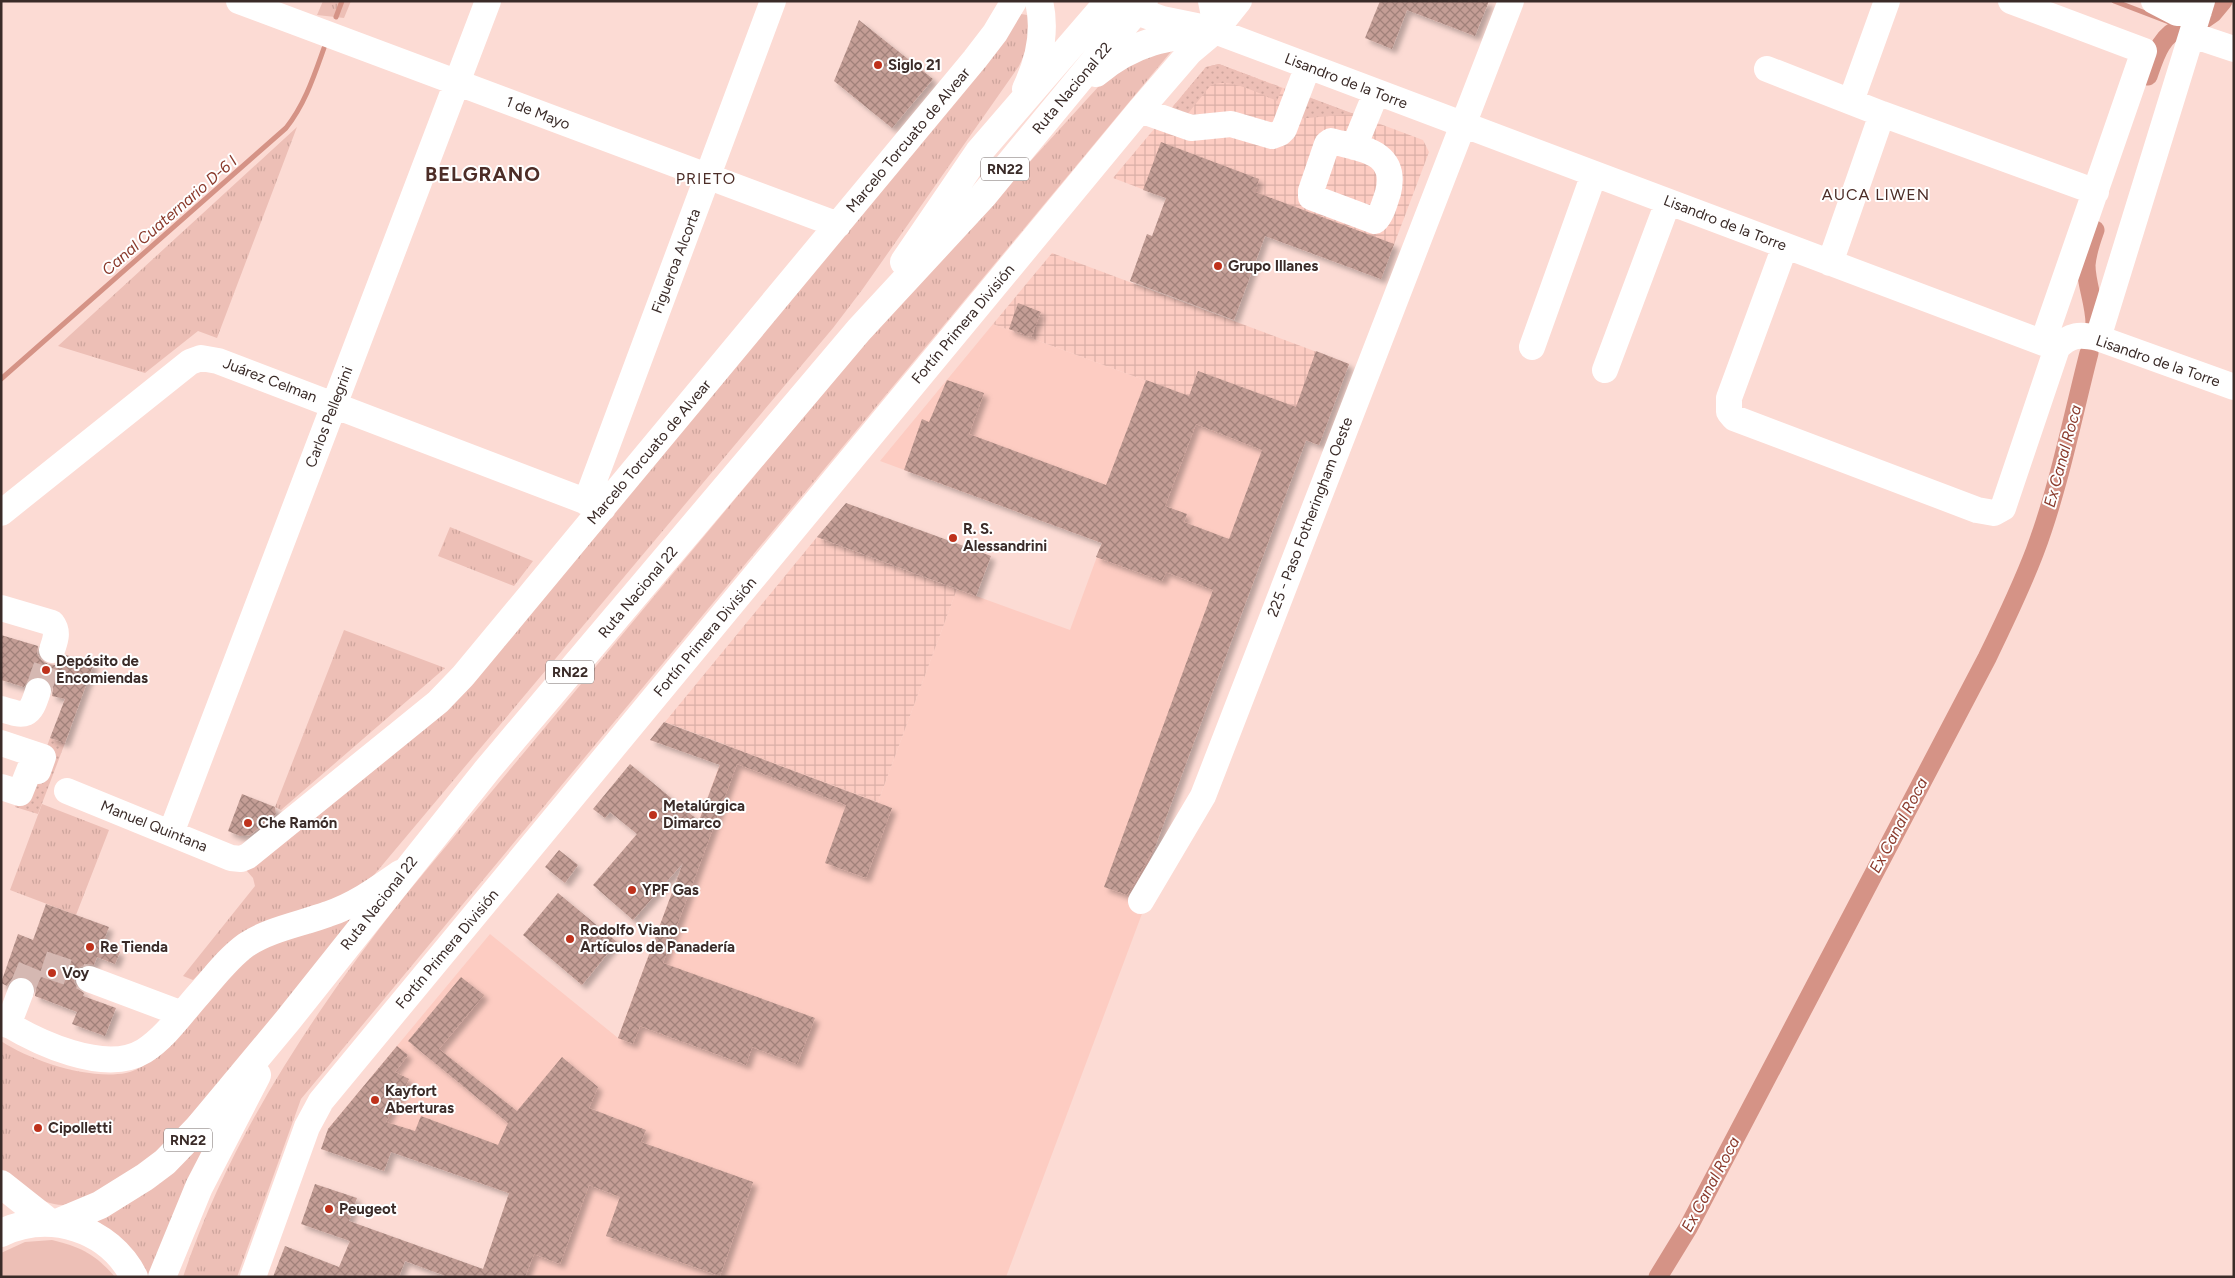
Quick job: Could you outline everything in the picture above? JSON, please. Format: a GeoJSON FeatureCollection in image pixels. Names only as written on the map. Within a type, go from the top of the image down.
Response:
{"type":"FeatureCollection","features":[{"type":"Feature","properties":{"kind":"main road"},"geometry":{"type":"LineString","coordinates":[[1017,108],[1031,79],[1041,42],[1039,1]]}},
{"type":"Feature","properties":{"kind":"main road"},"geometry":{"type":"LineString","coordinates":[[1109,1],[1146,4],[1162,20],[1215,31]]}},
{"type":"Feature","properties":{"kind":"main road","name":"Ruta Nacional 22"},"geometry":{"type":"LineString","coordinates":[[859,330],[965,170],[1109,1]]}},
{"type":"Feature","properties":{"kind":"main road"},"geometry":{"type":"LineString","coordinates":[[1212,1],[1216,21],[1215,31]]}},
{"type":"Feature","properties":{"kind":"main road","name":"Ruta Nacional 22"},"geometry":{"type":"LineString","coordinates":[[53,1222],[100,1205],[122,1193],[165,1162],[198,1128],[288,1020],[405,870],[487,770],[859,330],[983,196],[1059,104],[1146,4]]}},
{"type":"Feature","properties":{"kind":"main road"},"geometry":{"type":"LineString","coordinates":[[1059,104],[1100,70],[1139,45],[1159,38],[1215,31]]}},
{"type":"Feature","properties":{"kind":"main road","name":"Ruta Nacional 22"},"geometry":{"type":"LineString","coordinates":[[162,1277],[184,1221],[216,1152],[288,1020]]}},
{"type":"Feature","properties":{"kind":"main road"},"geometry":{"type":"LineString","coordinates":[[1,1184],[53,1222]]}},
{"type":"Feature","properties":{"kind":"main road","name":"RN22"},"geometry":{"type":"LineString","coordinates":[[1,1233],[30,1223],[53,1222],[74,1226],[105,1242],[118,1254],[134,1277]]}},
{"type":"Feature","properties":{"kind":"street","name":"1 de Mayo"},"geometry":{"type":"LineString","coordinates":[[240,1],[838,225]]}},
{"type":"Feature","properties":{"kind":"street","name":"Carlos Pellegrini"},"geometry":{"type":"LineString","coordinates":[[171,833],[488,1]]}},
{"type":"Feature","properties":{"kind":"street","name":"Figueroa Alcorta"},"geometry":{"type":"LineString","coordinates":[[594,505],[610,437],[773,1]]}},
{"type":"Feature","properties":{"kind":"street","name":"Marcelo Torcuato de Alvear"},"geometry":{"type":"LineString","coordinates":[[241,859],[248,856],[448,694],[594,505],[643,459],[975,59],[995,33],[1014,1]]}},
{"type":"Feature","properties":{"kind":"street","name":"Fortín Primera División"},"geometry":{"type":"LineString","coordinates":[[253,1277],[307,1127],[321,1101],[1140,110],[1190,52],[1215,31],[1239,1]]}},
{"type":"Feature","properties":{"kind":"street","name":"225 - Paso Fotheringham Oeste"},"geometry":{"type":"LineString","coordinates":[[1141,901],[1203,796],[1511,1]]}},
{"type":"Feature","properties":{"kind":"street"},"geometry":{"type":"LineString","coordinates":[[1851,101],[1887,1]]}},
{"type":"Feature","properties":{"kind":"street"},"geometry":{"type":"LineString","coordinates":[[1785,246],[1729,398],[1729,412],[1734,418],[1977,510],[1994,513],[2003,508],[2096,192],[2144,51],[2012,1]]}},
{"type":"Feature","properties":{"kind":"street"},"geometry":{"type":"LineString","coordinates":[[2154,1],[2177,13],[2198,16],[2234,49]]}},
{"type":"Feature","properties":{"kind":"street"},"geometry":{"type":"LineString","coordinates":[[2098,338],[2198,16]]}},
{"type":"Feature","properties":{"kind":"street","name":"Lisandro de la Torre"},"geometry":{"type":"LineString","coordinates":[[1215,31],[2050,345],[2072,336],[2081,335],[2098,338],[2234,387]]}},
{"type":"Feature","properties":{"kind":"street"},"geometry":{"type":"LineString","coordinates":[[1140,110],[1191,128],[1231,124],[1267,136],[1276,136],[1284,129],[1308,66]]}},
{"type":"Feature","properties":{"kind":"street"},"geometry":{"type":"LineString","coordinates":[[1767,69],[1882,114],[2096,192]]}},
{"type":"Feature","properties":{"kind":"street"},"geometry":{"type":"LineString","coordinates":[[1354,147],[1376,92]]}},
{"type":"Feature","properties":{"kind":"street"},"geometry":{"type":"LineString","coordinates":[[1830,263],[1882,114]]}},
{"type":"Feature","properties":{"kind":"street"},"geometry":{"type":"LineString","coordinates":[[1532,347],[1594,174]]}},
{"type":"Feature","properties":{"kind":"street"},"geometry":{"type":"LineString","coordinates":[[1605,370],[1668,202]]}},
{"type":"Feature","properties":{"kind":"street","name":"Juárez Celman"},"geometry":{"type":"LineString","coordinates":[[1,514],[197,358],[214,359],[594,505]]}},
{"type":"Feature","properties":{"kind":"street"},"geometry":{"type":"LineString","coordinates":[[610,437],[610,449],[613,456],[619,462],[630,464],[643,459]]}},
{"type":"Feature","properties":{"kind":"street"},"geometry":{"type":"LineString","coordinates":[[1,608],[52,623],[56,629],[56,635],[52,650]]}},
{"type":"Feature","properties":{"kind":"street"},"geometry":{"type":"LineString","coordinates":[[1,788],[20,793],[30,768],[38,771],[43,756],[9,746],[5,713],[22,715],[30,711],[38,692]]}},
{"type":"Feature","properties":{"kind":"street","name":"Manuel Quintana"},"geometry":{"type":"LineString","coordinates":[[67,791],[233,858],[241,859]]}},
{"type":"Feature","properties":{"kind":"street"},"geometry":{"type":"LineString","coordinates":[[21,991],[5,1022],[45,1043],[71,1052],[94,1058],[118,1060],[142,1052],[152,1046],[229,959],[245,946],[265,935],[354,904],[405,870]]}},
{"type":"Feature","properties":{"kind":"street"},"geometry":{"type":"LineString","coordinates":[[89,979],[182,1014]]}},
{"type":"Feature","properties":{"kind":"shaded area"},"geometry":{"type":"Polygon","coordinates":[[[1219,64],[1423,140],[1429,152],[1381,279],[1113,178],[1206,67],[1219,64]]]}},
{"type":"Feature","properties":{"kind":"shaded area"},"geometry":{"type":"Polygon","coordinates":[[[1052,253],[1349,364],[1319,445],[993,324],[1052,253]]]}},
{"type":"Feature","properties":{"kind":"shaded area"},"geometry":{"type":"Polygon","coordinates":[[[993,324],[1306,440],[1136,898],[1146,903],[1006,1277],[525,1277],[551,1208],[328,1129],[490,934],[618,1038],[727,745],[878,802],[957,589],[1070,630],[1102,543],[880,461],[993,324]]]}},
{"type":"Feature","properties":{"kind":"shaded area"},"geometry":{"type":"Polygon","coordinates":[[[817,537],[957,589],[878,802],[665,722],[817,537]]]}},
{"type":"Feature","properties":{"kind":"green space"},"geometry":{"type":"Polygon","coordinates":[[[323,1],[351,1],[344,18],[317,15],[323,1]]]}},
{"type":"Feature","properties":{"kind":"green space"},"geometry":{"type":"Polygon","coordinates":[[[1021,14],[1027,15],[1030,27],[1026,48],[1019,66],[862,290],[833,328],[374,875],[366,882],[201,972],[193,980],[183,976],[255,886],[253,878],[246,870],[443,711],[1021,14]]]}},
{"type":"Feature","properties":{"kind":"green space"},"geometry":{"type":"Polygon","coordinates":[[[1179,42],[301,1099],[237,1277],[183,1277],[202,1225],[225,1175],[277,1078],[337,986],[403,898],[869,338],[1109,75],[1179,42]]]}},
{"type":"Feature","properties":{"kind":"green space"},"geometry":{"type":"Polygon","coordinates":[[[1219,64],[1282,88],[1277,101],[1244,87],[1218,83],[1210,86],[1182,121],[1166,115],[1206,67],[1219,64]]]}},
{"type":"Feature","properties":{"kind":"green space"},"geometry":{"type":"Polygon","coordinates":[[[1303,95],[1354,114],[1295,119],[1303,95]]]}},
{"type":"Feature","properties":{"kind":"green space"},"geometry":{"type":"Polygon","coordinates":[[[297,127],[217,338],[198,331],[145,373],[58,346],[297,127]]]}},
{"type":"Feature","properties":{"kind":"green space"},"geometry":{"type":"Polygon","coordinates":[[[450,527],[533,561],[514,586],[438,556],[450,527]]]}},
{"type":"Feature","properties":{"kind":"green space"},"geometry":{"type":"Polygon","coordinates":[[[344,630],[445,668],[281,810],[275,807],[344,630]]]}},
{"type":"Feature","properties":{"kind":"green space"},"geometry":{"type":"Polygon","coordinates":[[[50,738],[65,743],[38,814],[15,807],[30,768],[38,770],[50,738]]]}},
{"type":"Feature","properties":{"kind":"green space"},"geometry":{"type":"Polygon","coordinates":[[[42,804],[109,830],[76,915],[10,890],[42,804]]]}},
{"type":"Feature","properties":{"kind":"green space"},"geometry":{"type":"Polygon","coordinates":[[[354,917],[238,1061],[166,1142],[131,1174],[108,1188],[70,1204],[63,1205],[46,1202],[38,1198],[1,1170],[1,1041],[44,1062],[61,1067],[95,1074],[131,1072],[159,1054],[246,952],[354,917]]]}},
{"type":"Feature","properties":{"kind":"green space"},"geometry":{"type":"Polygon","coordinates":[[[222,1114],[151,1277],[147,1277],[107,1229],[96,1220],[115,1211],[148,1188],[222,1114]]]}},
{"type":"Feature","properties":{"kind":"green space"},"geometry":{"type":"Polygon","coordinates":[[[52,1240],[79,1249],[94,1257],[115,1277],[1,1277],[1,1253],[25,1242],[52,1240]]]}},
{"type":"Feature","properties":{"kind":"building"},"geometry":{"type":"Polygon","coordinates":[[[1380,1],[1489,1],[1475,36],[1407,10],[1392,49],[1365,38],[1380,1]]]}},
{"type":"Feature","properties":{"kind":"building","name":"Siglo 21"},"geometry":{"type":"Polygon","coordinates":[[[859,20],[933,79],[892,128],[834,81],[859,20]]]}},
{"type":"Feature","properties":{"kind":"building"},"geometry":{"type":"Polygon","coordinates":[[[1161,142],[1259,179],[1255,192],[1394,244],[1381,279],[1265,236],[1234,320],[1130,281],[1147,234],[1152,236],[1166,198],[1143,190],[1161,142]]]}},
{"type":"Feature","properties":{"kind":"building"},"geometry":{"type":"Polygon","coordinates":[[[1018,303],[1041,312],[1031,337],[1009,329],[1018,303]]]}},
{"type":"Feature","properties":{"kind":"building"},"geometry":{"type":"Polygon","coordinates":[[[1316,351],[1349,364],[1319,445],[1306,440],[1155,847],[1127,895],[1104,887],[1213,590],[1166,572],[1162,581],[1096,557],[1102,543],[904,470],[922,419],[929,422],[947,380],[984,393],[969,434],[1106,485],[1146,380],[1189,396],[1198,371],[1296,407],[1316,351]],[[1196,424],[1165,506],[1187,514],[1184,522],[1229,539],[1262,450],[1196,424]]]}},
{"type":"Feature","properties":{"kind":"building"},"geometry":{"type":"Polygon","coordinates":[[[846,503],[991,556],[976,596],[817,537],[846,503]]]}},
{"type":"Feature","properties":{"kind":"building","name":"Depósito de Encomiendas"},"geometry":{"type":"Polygon","coordinates":[[[1,635],[38,646],[37,653],[40,659],[48,664],[55,665],[61,662],[66,655],[94,663],[65,743],[50,738],[65,699],[52,696],[53,688],[49,681],[35,676],[28,680],[24,687],[1,680],[1,635]]]}},
{"type":"Feature","properties":{"kind":"building"},"geometry":{"type":"Polygon","coordinates":[[[664,722],[892,808],[866,878],[825,863],[846,805],[737,764],[663,963],[815,1018],[797,1064],[752,1047],[746,1065],[640,1026],[633,1044],[618,1038],[683,863],[633,920],[593,885],[637,834],[610,812],[605,818],[593,809],[630,764],[699,821],[720,765],[650,740],[664,722]]]}},
{"type":"Feature","properties":{"kind":"building","name":"Che Ramón"},"geometry":{"type":"Polygon","coordinates":[[[242,794],[275,807],[276,814],[250,835],[240,836],[228,831],[242,794]]]}},
{"type":"Feature","properties":{"kind":"building"},"geometry":{"type":"Polygon","coordinates":[[[559,850],[578,865],[565,883],[545,867],[559,850]]]}},
{"type":"Feature","properties":{"kind":"building","name":"Rodolfo Viano - Artículos de Panadería"},"geometry":{"type":"Polygon","coordinates":[[[558,893],[617,942],[582,985],[523,935],[558,893]]]}},
{"type":"Feature","properties":{"kind":"building"},"geometry":{"type":"Polygon","coordinates":[[[46,904],[109,927],[102,945],[120,952],[115,964],[97,957],[94,965],[87,964],[80,967],[75,974],[74,982],[78,989],[84,993],[83,996],[116,1008],[105,1036],[72,1024],[77,1012],[35,996],[36,988],[27,977],[18,976],[11,980],[7,986],[1,983],[18,934],[33,940],[46,904]]]}},
{"type":"Feature","properties":{"kind":"building"},"geometry":{"type":"Polygon","coordinates":[[[461,977],[484,995],[439,1049],[517,1111],[562,1057],[598,1087],[589,1108],[646,1130],[641,1142],[753,1182],[720,1276],[606,1236],[620,1197],[589,1185],[560,1264],[534,1254],[525,1277],[448,1277],[405,1261],[399,1277],[273,1277],[285,1246],[339,1267],[350,1241],[301,1224],[315,1184],[357,1198],[349,1221],[483,1269],[509,1193],[391,1152],[384,1171],[321,1149],[328,1129],[397,1046],[408,1055],[395,1072],[409,1079],[386,1122],[415,1131],[421,1116],[498,1145],[508,1123],[408,1041],[461,977]]]}},
{"type":"Feature","properties":{"kind":"waterway","name":"Canal Cuaternario D-6 I"},"geometry":{"type":"LineString","coordinates":[[336,17],[342,1]]}},
{"type":"Feature","properties":{"kind":"waterway"},"geometry":{"type":"LineString","coordinates":[[2114,1],[2182,27]]}},
{"type":"Feature","properties":{"kind":"waterway","name":"Ex Canal Roca"},"geometry":{"type":"LineString","coordinates":[[2203,20],[2213,13],[2223,1]]}},
{"type":"Feature","properties":{"kind":"waterway","name":"Ex Canal Roca"},"geometry":{"type":"LineString","coordinates":[[2148,76],[2156,54],[2164,40],[2175,30],[2183,27]]}},
{"type":"Feature","properties":{"kind":"waterway","name":"Canal Cuaternario D-6 I"},"geometry":{"type":"LineString","coordinates":[[1,379],[286,128],[304,100],[324,48]]}},
{"type":"Feature","properties":{"kind":"waterway","name":"Ex Canal Roca"},"geometry":{"type":"LineString","coordinates":[[2095,230],[2086,265],[2095,324]]}},
{"type":"Feature","properties":{"kind":"waterway","name":"Ex Canal Roca"},"geometry":{"type":"LineString","coordinates":[[1658,1277],[1688,1228],[2006,619],[2044,527],[2065,453],[2089,353]]}},
{"type":"Feature","properties":{"kind":"tunnel"},"geometry":{"type":"LineString","coordinates":[[38,691],[52,650]]}},
{"type":"Feature","properties":{"kind":"tunnel"},"geometry":{"type":"LineString","coordinates":[[21,991],[31,967],[40,963],[89,979]]}},
{"type":"Feature","properties":{"kind":"place","name":"Siglo 21"},"geometry":{"type":"Point","coordinates":[878,65]}},
{"type":"Feature","properties":{"kind":"place","name":"Grupo Illanes"},"geometry":{"type":"Point","coordinates":[1218,266]}},
{"type":"Feature","properties":{"kind":"place","name":"R. S. Alessandrini"},"geometry":{"type":"Point","coordinates":[953,538]}},
{"type":"Feature","properties":{"kind":"place","name":"Depósito de Encomiendas"},"geometry":{"type":"Point","coordinates":[46,670]}},
{"type":"Feature","properties":{"kind":"place","name":"Metalúrgica Dimarco"},"geometry":{"type":"Point","coordinates":[653,815]}},
{"type":"Feature","properties":{"kind":"place","name":"Che Ramón"},"geometry":{"type":"Point","coordinates":[248,823]}},
{"type":"Feature","properties":{"kind":"place","name":"YPF Gas"},"geometry":{"type":"Point","coordinates":[632,890]}},
{"type":"Feature","properties":{"kind":"place","name":"Rodolfo Viano - Artículos de Panadería"},"geometry":{"type":"Point","coordinates":[570,939]}},
{"type":"Feature","properties":{"kind":"place","name":"Re Tienda"},"geometry":{"type":"Point","coordinates":[90,947]}},
{"type":"Feature","properties":{"kind":"place","name":"Voy"},"geometry":{"type":"Point","coordinates":[52,973]}},
{"type":"Feature","properties":{"kind":"place","name":"Kayfort Aberturas"},"geometry":{"type":"Point","coordinates":[375,1100]}},
{"type":"Feature","properties":{"kind":"place","name":"Cipolletti"},"geometry":{"type":"Point","coordinates":[38,1128]}},
{"type":"Feature","properties":{"kind":"place","name":"Peugeot"},"geometry":{"type":"Point","coordinates":[329,1209]}},
{"type":"Feature","properties":{"kind":"district","name":"BELGRANO"},"geometry":{"type":"Point","coordinates":[483,174]}},
{"type":"Feature","properties":{"kind":"district","name":"PRIETO"},"geometry":{"type":"Point","coordinates":[706,178]}},
{"type":"Feature","properties":{"kind":"district","name":"AUCA LIWEN"},"geometry":{"type":"Point","coordinates":[1876,194]}}]}
